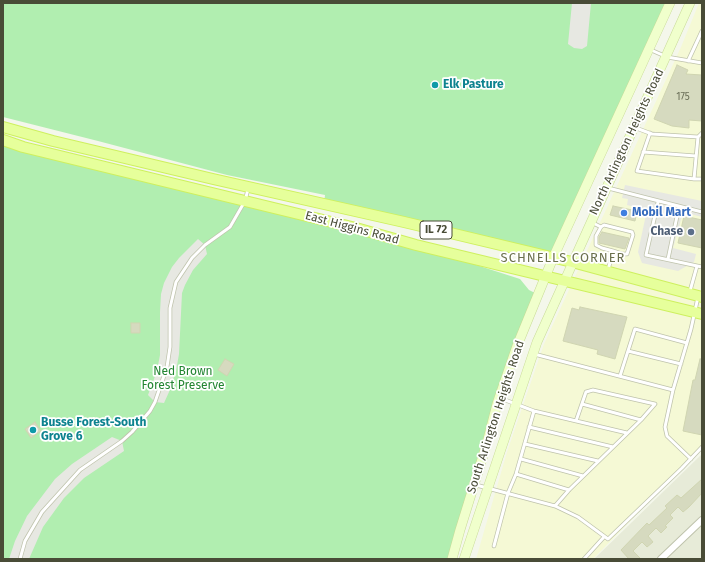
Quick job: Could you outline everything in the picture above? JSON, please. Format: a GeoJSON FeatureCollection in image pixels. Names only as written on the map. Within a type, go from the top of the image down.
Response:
{"type":"FeatureCollection","features":[{"type":"Feature","properties":{"kind":"main road","name":"North Arlington Heights Road"},"geometry":{"type":"LineString","coordinates":[[545,276],[670,3]]}},
{"type":"Feature","properties":{"kind":"main road","name":"North Arlington Heights Road"},"geometry":{"type":"LineString","coordinates":[[563,281],[667,57],[690,3]]}},
{"type":"Feature","properties":{"kind":"main road","name":"East Higgins Road"},"geometry":{"type":"LineString","coordinates":[[3,127],[53,141],[572,262],[697,295]]}},
{"type":"Feature","properties":{"kind":"main road","name":"East Higgins Road"},"geometry":{"type":"LineString","coordinates":[[3,140],[23,147],[698,313]]}},
{"type":"Feature","properties":{"kind":"main road","name":"South Arlington Heights Road"},"geometry":{"type":"LineString","coordinates":[[452,559],[511,360],[545,276]]}},
{"type":"Feature","properties":{"kind":"main road","name":"South Arlington Heights Road"},"geometry":{"type":"LineString","coordinates":[[464,559],[533,353],[563,281]]}},
{"type":"Feature","properties":{"kind":"street"},"geometry":{"type":"LineString","coordinates":[[661,559],[702,520]]}},
{"type":"Feature","properties":{"kind":"lane"},"geometry":{"type":"LineString","coordinates":[[688,61],[702,31]]}},
{"type":"Feature","properties":{"kind":"lane"},"geometry":{"type":"LineString","coordinates":[[649,50],[667,57],[702,63]]}},
{"type":"Feature","properties":{"kind":"lane"},"geometry":{"type":"LineString","coordinates":[[634,127],[650,133],[698,137]]}},
{"type":"Feature","properties":{"kind":"lane"},"geometry":{"type":"LineString","coordinates":[[650,133],[636,171],[702,180]]}},
{"type":"Feature","properties":{"kind":"lane"},"geometry":{"type":"LineString","coordinates":[[694,178],[698,137],[702,133]]}},
{"type":"Feature","properties":{"kind":"lane"},"geometry":{"type":"LineString","coordinates":[[643,152],[696,156]]}},
{"type":"Feature","properties":{"kind":"lane"},"geometry":{"type":"LineString","coordinates":[[20,559],[25,541],[42,512],[80,470],[122,441],[150,411],[155,402],[167,367],[170,347],[170,308],[176,282],[192,258],[230,227],[245,201],[249,187]]}},
{"type":"Feature","properties":{"kind":"lane"},"geometry":{"type":"LineString","coordinates":[[606,187],[658,202],[702,212]]}},
{"type":"Feature","properties":{"kind":"lane"},"geometry":{"type":"LineString","coordinates":[[658,202],[646,255],[702,267]]}},
{"type":"Feature","properties":{"kind":"lane"},"geometry":{"type":"LineString","coordinates":[[668,259],[679,207]]}},
{"type":"Feature","properties":{"kind":"lane"},"geometry":{"type":"LineString","coordinates":[[590,222],[600,227],[604,225],[632,232],[633,235],[627,254],[613,252],[596,245],[596,236],[600,227]]}},
{"type":"Feature","properties":{"kind":"lane"},"geometry":{"type":"LineString","coordinates":[[607,271],[613,252]]}},
{"type":"Feature","properties":{"kind":"lane"},"geometry":{"type":"LineString","coordinates":[[691,459],[667,436],[666,427],[681,364],[698,313],[697,266]]}},
{"type":"Feature","properties":{"kind":"lane"},"geometry":{"type":"LineString","coordinates":[[620,376],[635,329],[687,343]]}},
{"type":"Feature","properties":{"kind":"lane"},"geometry":{"type":"LineString","coordinates":[[628,351],[681,364]]}},
{"type":"Feature","properties":{"kind":"lane"},"geometry":{"type":"LineString","coordinates":[[533,353],[674,390]]}},
{"type":"Feature","properties":{"kind":"lane"},"geometry":{"type":"LineString","coordinates":[[555,506],[598,461],[641,420],[655,404],[593,390],[586,392],[576,421]]}},
{"type":"Feature","properties":{"kind":"lane"},"geometry":{"type":"LineString","coordinates":[[499,398],[534,411],[627,433]]}},
{"type":"Feature","properties":{"kind":"lane"},"geometry":{"type":"LineString","coordinates":[[582,404],[641,420]]}},
{"type":"Feature","properties":{"kind":"lane"},"geometry":{"type":"LineString","coordinates":[[494,546],[508,493],[521,459],[534,411]]}},
{"type":"Feature","properties":{"kind":"lane"},"geometry":{"type":"LineString","coordinates":[[529,427],[613,447]]}},
{"type":"Feature","properties":{"kind":"lane"},"geometry":{"type":"LineString","coordinates":[[525,444],[598,461]]}},
{"type":"Feature","properties":{"kind":"lane"},"geometry":{"type":"LineString","coordinates":[[474,485],[488,487],[555,506],[578,518],[608,539],[702,447]]}},
{"type":"Feature","properties":{"kind":"lane"},"geometry":{"type":"LineString","coordinates":[[521,459],[583,476]]}},
{"type":"Feature","properties":{"kind":"lane"},"geometry":{"type":"LineString","coordinates":[[516,474],[569,490]]}},
{"type":"Feature","properties":{"kind":"lane"},"geometry":{"type":"LineString","coordinates":[[584,559],[604,537]]}},
{"type":"Feature","properties":{"kind":"shaded area"},"geometry":{"type":"Polygon","coordinates":[[[572,3],[591,3],[587,46],[582,49],[574,48],[568,44],[572,3]]]}},
{"type":"Feature","properties":{"kind":"shaded area"},"geometry":{"type":"Polygon","coordinates":[[[699,3],[702,3],[702,448],[593,559],[476,559],[507,452],[544,344],[681,47],[699,3]]]}},
{"type":"Feature","properties":{"kind":"shaded area"},"geometry":{"type":"Polygon","coordinates":[[[625,185],[702,201],[702,217],[683,212],[673,248],[696,254],[694,262],[678,271],[642,263],[638,252],[647,210],[627,205],[628,199],[622,198],[625,185]]]}},
{"type":"Feature","properties":{"kind":"shaded area"},"geometry":{"type":"Polygon","coordinates":[[[198,239],[205,245],[207,254],[193,270],[182,293],[179,354],[176,371],[164,403],[155,402],[148,395],[157,371],[160,355],[161,294],[164,283],[172,267],[198,239]]]}},
{"type":"Feature","properties":{"kind":"shaded area"},"geometry":{"type":"Polygon","coordinates":[[[112,437],[122,441],[124,451],[84,478],[64,498],[43,527],[29,559],[9,559],[15,541],[27,516],[55,479],[72,464],[112,437]]]}},
{"type":"Feature","properties":{"kind":"shaded area"},"geometry":{"type":"Polygon","coordinates":[[[702,454],[702,559],[594,559],[702,454]]]}},
{"type":"Feature","properties":{"kind":"green space"},"geometry":{"type":"Polygon","coordinates":[[[3,3],[668,3],[553,258],[324,204],[325,195],[227,175],[3,117],[3,3]]]}},
{"type":"Feature","properties":{"kind":"green space","name":"Ned Brown Forest Preserve"},"geometry":{"type":"Polygon","coordinates":[[[3,140],[389,237],[520,279],[529,290],[537,294],[452,559],[3,559],[3,140]]]}},
{"type":"Feature","properties":{"kind":"building"},"geometry":{"type":"Polygon","coordinates":[[[677,65],[688,70],[686,74],[702,75],[702,121],[689,120],[689,128],[672,126],[654,119],[677,65]]]}},
{"type":"Feature","properties":{"kind":"building","name":"Mobil Mart"},"geometry":{"type":"Polygon","coordinates":[[[613,206],[637,211],[635,221],[610,215],[613,206]]]}},
{"type":"Feature","properties":{"kind":"building","name":"Chase"},"geometry":{"type":"Polygon","coordinates":[[[684,216],[702,220],[702,248],[678,243],[684,216]]]}},
{"type":"Feature","properties":{"kind":"building"},"geometry":{"type":"Polygon","coordinates":[[[602,232],[629,238],[625,249],[599,243],[599,237],[602,232]]]}},
{"type":"Feature","properties":{"kind":"building"},"geometry":{"type":"Polygon","coordinates":[[[580,307],[627,317],[615,359],[597,354],[598,350],[563,341],[572,308],[579,310],[580,307]]]}},
{"type":"Feature","properties":{"kind":"building"},"geometry":{"type":"Polygon","coordinates":[[[131,323],[140,323],[140,333],[131,333],[131,323]]]}},
{"type":"Feature","properties":{"kind":"building"},"geometry":{"type":"Polygon","coordinates":[[[225,359],[234,364],[227,376],[218,370],[225,359]]]}},
{"type":"Feature","properties":{"kind":"building"},"geometry":{"type":"Polygon","coordinates":[[[700,359],[702,359],[702,435],[683,431],[693,380],[695,380],[700,359]]]}},
{"type":"Feature","properties":{"kind":"building","name":"Busse Forest-South Grove 6"},"geometry":{"type":"Polygon","coordinates":[[[35,422],[41,431],[31,438],[25,429],[35,422]]]}},
{"type":"Feature","properties":{"kind":"building"},"geometry":{"type":"Polygon","coordinates":[[[702,479],[702,493],[683,512],[678,507],[670,515],[673,518],[665,526],[667,527],[661,533],[656,528],[648,536],[653,542],[647,547],[642,542],[633,551],[641,559],[629,559],[621,550],[647,523],[649,525],[667,508],[665,506],[677,495],[681,498],[702,479]]]}},
{"type":"Feature","properties":{"kind":"place","name":"Elk Pasture"},"geometry":{"type":"Point","coordinates":[435,85]}},
{"type":"Feature","properties":{"kind":"place","name":"Mobil Mart"},"geometry":{"type":"Point","coordinates":[624,213]}},
{"type":"Feature","properties":{"kind":"place","name":"Chase"},"geometry":{"type":"Point","coordinates":[691,232]}},
{"type":"Feature","properties":{"kind":"place","name":"Busse Forest-South Grove 6"},"geometry":{"type":"Point","coordinates":[33,430]}},
{"type":"Feature","properties":{"kind":"district","name":"SCHNELLS CORNER"},"geometry":{"type":"Point","coordinates":[563,258]}}]}
